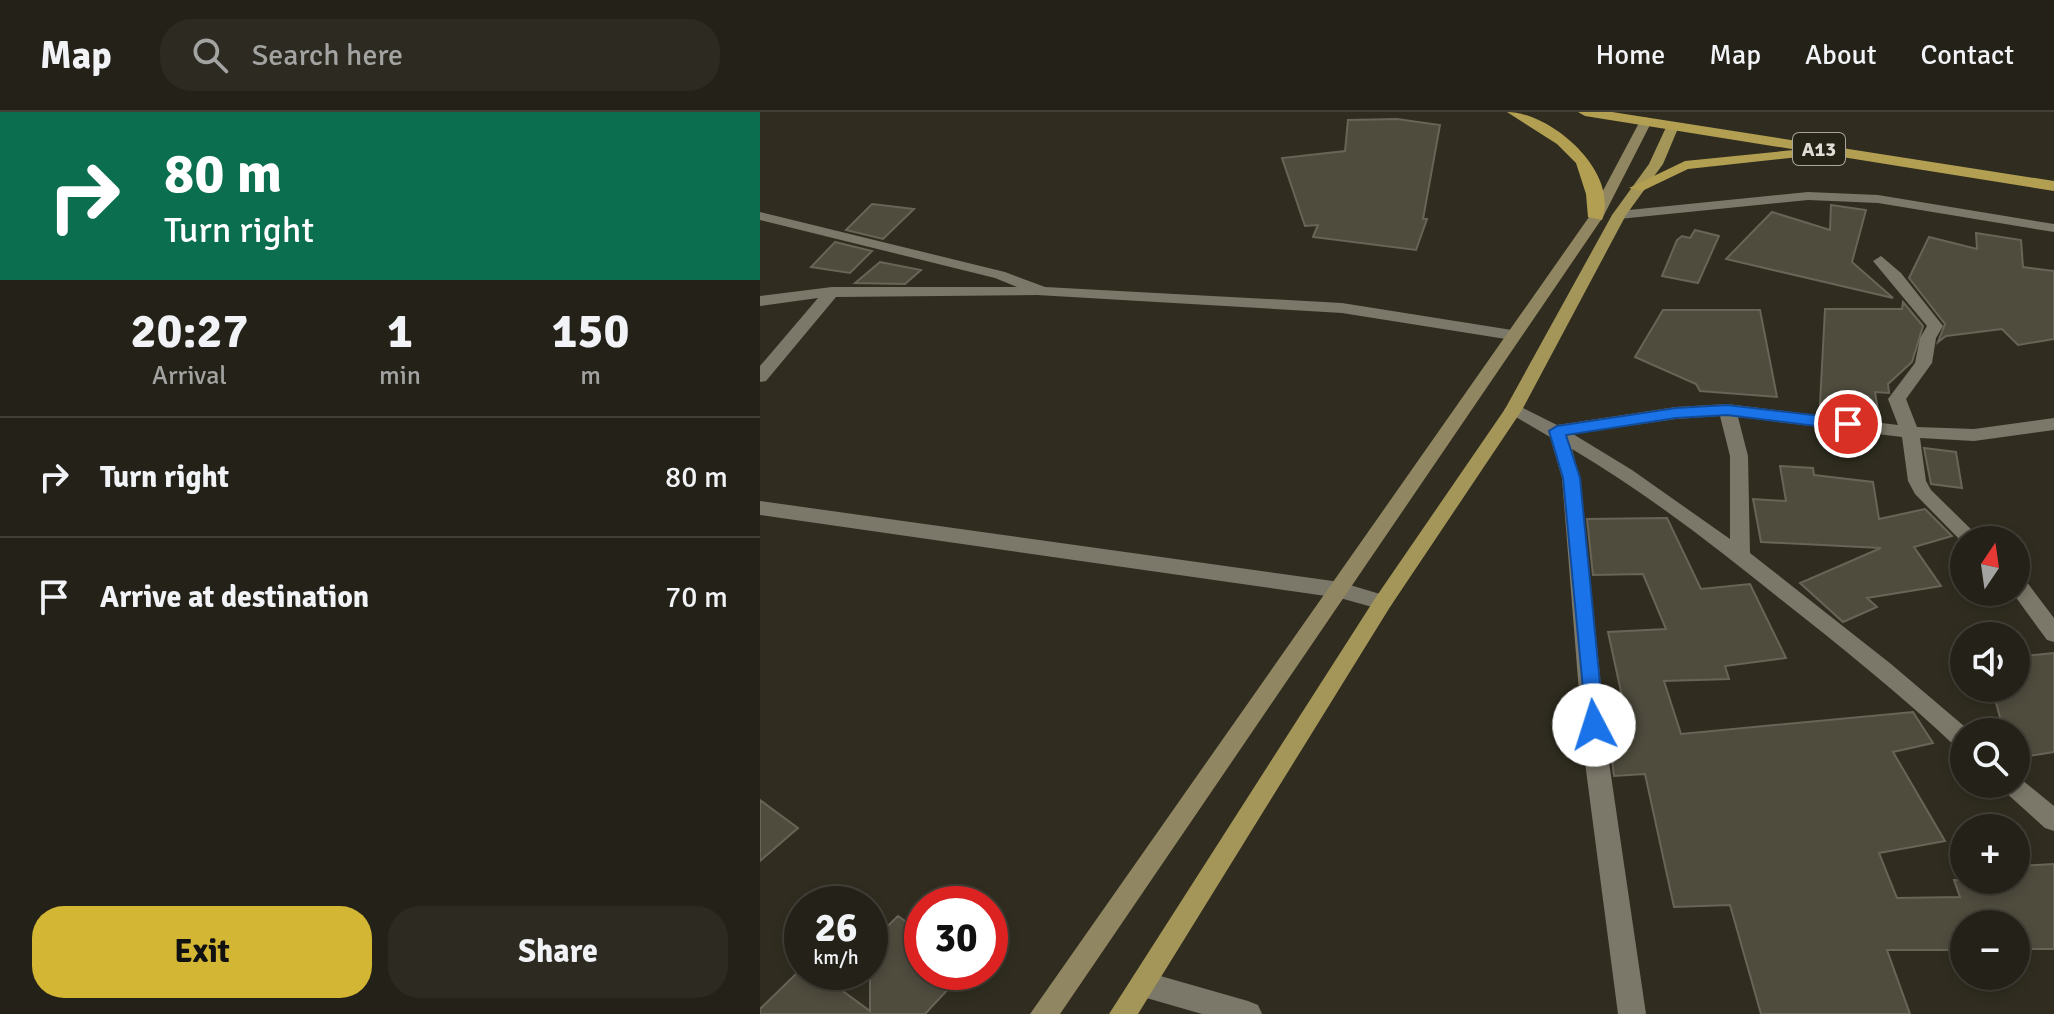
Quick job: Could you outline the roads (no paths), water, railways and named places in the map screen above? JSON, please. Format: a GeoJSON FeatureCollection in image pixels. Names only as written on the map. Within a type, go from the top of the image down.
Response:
{"type":"FeatureCollection","features":[{"type":"Feature","properties":{"kind":"highway"},"geometry":{"type":"LineString","coordinates":[[1514,112],[1561,139],[1581,156],[1594,188],[1596,217]]}},
{"type":"Feature","properties":{"kind":"highway","name":"A13"},"geometry":{"type":"LineString","coordinates":[[1585,112],[2054,186]]}},
{"type":"Feature","properties":{"kind":"highway"},"geometry":{"type":"LineString","coordinates":[[1637,188],[1685,165],[1719,159],[1832,151]]}},
{"type":"Feature","properties":{"kind":"main road"},"geometry":{"type":"LineString","coordinates":[[1044,1014],[1596,217],[1646,121]]}},
{"type":"Feature","properties":{"kind":"main road"},"geometry":{"type":"LineString","coordinates":[[1123,1014],[1383,602],[1513,410],[1619,215],[1656,164],[1673,126]]}},
{"type":"Feature","properties":{"kind":"street"},"geometry":{"type":"LineString","coordinates":[[1619,215],[1808,196],[1878,199],[2054,228]]}},
{"type":"Feature","properties":{"kind":"street"},"geometry":{"type":"LineString","coordinates":[[760,216],[1000,275],[1043,292]]}},
{"type":"Feature","properties":{"kind":"street"},"geometry":{"type":"LineString","coordinates":[[1881,261],[1898,276],[1917,306],[1935,326],[1928,338],[1930,351],[1925,364],[1897,399],[1910,432],[1917,481],[1924,494],[1957,526]]}},
{"type":"Feature","properties":{"kind":"street"},"geometry":{"type":"LineString","coordinates":[[760,377],[832,292]]}},
{"type":"Feature","properties":{"kind":"street"},"geometry":{"type":"LineString","coordinates":[[760,301],[832,292],[1043,292],[1342,308],[1512,335]]}},
{"type":"Feature","properties":{"kind":"street"},"geometry":{"type":"LineString","coordinates":[[1513,410],[1557,431],[1702,526],[1950,727]]}},
{"type":"Feature","properties":{"kind":"street"},"geometry":{"type":"LineString","coordinates":[[1557,431],[1676,413],[1727,410],[1910,432],[1974,435],[2054,424]]}},
{"type":"Feature","properties":{"kind":"street"},"geometry":{"type":"LineString","coordinates":[[1727,410],[1739,456],[1740,556]]}},
{"type":"Feature","properties":{"kind":"street"},"geometry":{"type":"LineString","coordinates":[[1557,431],[1571,478],[1596,755],[1632,1014]]}},
{"type":"Feature","properties":{"kind":"street"},"geometry":{"type":"LineString","coordinates":[[760,508],[1340,590],[1383,602]]}},
{"type":"Feature","properties":{"kind":"street"},"geometry":{"type":"LineString","coordinates":[[2030,601],[2054,634]]}},
{"type":"Feature","properties":{"kind":"street"},"geometry":{"type":"LineString","coordinates":[[2028,798],[2054,821]]}},
{"type":"Feature","properties":{"kind":"street"},"geometry":{"type":"LineString","coordinates":[[1143,984],[1248,1014]]}}]}
